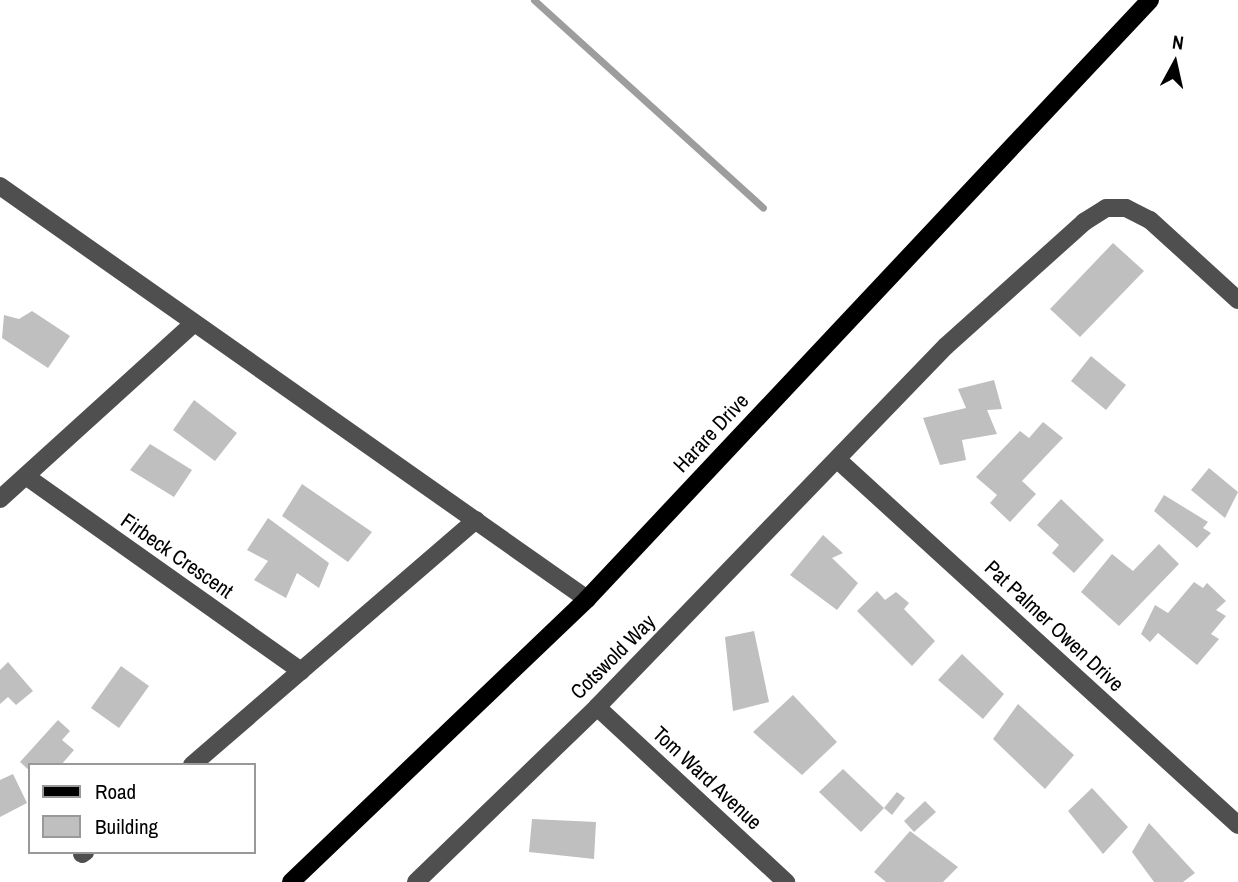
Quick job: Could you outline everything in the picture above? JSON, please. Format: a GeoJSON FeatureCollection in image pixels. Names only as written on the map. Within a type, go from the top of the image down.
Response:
{"type":"FeatureCollection","features":[{"type":"Feature","properties":{"kind":"main road","name":"Harare Drive"},"geometry":{"type":"LineString","coordinates":[[291,882],[587,598],[1150,0]]}},
{"type":"Feature","properties":{"kind":"street"},"geometry":{"type":"LineString","coordinates":[[0,187],[192,325],[587,598]]}},
{"type":"Feature","properties":{"kind":"street","name":"Cotswold Way"},"geometry":{"type":"LineString","coordinates":[[416,882],[597,707],[990,304],[1106,208],[1126,208],[1150,220],[1238,300]]}},
{"type":"Feature","properties":{"kind":"street"},"geometry":{"type":"LineString","coordinates":[[0,499],[192,325]]}},
{"type":"Feature","properties":{"kind":"street","name":"Pat Palmer Owen Drive"},"geometry":{"type":"LineString","coordinates":[[839,461],[1238,825]]}},
{"type":"Feature","properties":{"kind":"street","name":"Firbeck Crescent"},"geometry":{"type":"LineString","coordinates":[[27,477],[300,671]]}},
{"type":"Feature","properties":{"kind":"street"},"geometry":{"type":"LineString","coordinates":[[194,763],[476,520]]}},
{"type":"Feature","properties":{"kind":"street","name":"Tom Ward Avenue"},"geometry":{"type":"LineString","coordinates":[[597,707],[786,882]]}},
{"type":"Feature","properties":{"kind":"building"},"geometry":{"type":"Polygon","coordinates":[[[1113,243],[1144,271],[1080,337],[1050,309],[1113,243]]]}},
{"type":"Feature","properties":{"kind":"building"},"geometry":{"type":"Polygon","coordinates":[[[32,311],[70,336],[48,368],[2,338],[4,315],[19,319],[32,311]]]}},
{"type":"Feature","properties":{"kind":"building"},"geometry":{"type":"Polygon","coordinates":[[[1091,356],[1126,385],[1106,410],[1071,381],[1091,356]]]}},
{"type":"Feature","properties":{"kind":"building"},"geometry":{"type":"Polygon","coordinates":[[[994,380],[1002,409],[987,410],[997,434],[962,440],[966,460],[940,465],[923,418],[966,408],[958,389],[994,380]]]}},
{"type":"Feature","properties":{"kind":"building"},"geometry":{"type":"Polygon","coordinates":[[[194,400],[237,433],[215,461],[173,430],[194,400]]]}},
{"type":"Feature","properties":{"kind":"building"},"geometry":{"type":"Polygon","coordinates":[[[1043,422],[1063,438],[1022,481],[1036,494],[1010,522],[990,503],[997,495],[976,477],[1020,431],[1029,438],[1043,422]]]}},
{"type":"Feature","properties":{"kind":"building"},"geometry":{"type":"Polygon","coordinates":[[[150,444],[192,470],[174,497],[130,470],[150,444]]]}},
{"type":"Feature","properties":{"kind":"building"},"geometry":{"type":"Polygon","coordinates":[[[1209,468],[1238,492],[1225,518],[1191,490],[1209,468]]]}},
{"type":"Feature","properties":{"kind":"building"},"geometry":{"type":"Polygon","coordinates":[[[302,484],[372,532],[348,562],[282,516],[302,484]]]}},
{"type":"Feature","properties":{"kind":"building"},"geometry":{"type":"Polygon","coordinates":[[[1164,495],[1208,522],[1203,528],[1211,533],[1197,548],[1154,511],[1164,495]]]}},
{"type":"Feature","properties":{"kind":"building"},"geometry":{"type":"Polygon","coordinates":[[[1061,499],[1104,540],[1074,573],[1052,553],[1059,545],[1037,525],[1061,499]]]}},
{"type":"Feature","properties":{"kind":"building"},"geometry":{"type":"Polygon","coordinates":[[[268,518],[329,563],[319,588],[297,573],[286,598],[254,580],[268,561],[247,550],[268,518]]]}},
{"type":"Feature","properties":{"kind":"building"},"geometry":{"type":"Polygon","coordinates":[[[823,535],[843,553],[832,558],[858,583],[837,610],[790,575],[823,535]]]}},
{"type":"Feature","properties":{"kind":"building"},"geometry":{"type":"Polygon","coordinates":[[[1159,544],[1179,564],[1119,626],[1081,592],[1112,554],[1133,571],[1159,544]]]}},
{"type":"Feature","properties":{"kind":"building"},"geometry":{"type":"Polygon","coordinates":[[[1194,582],[1203,588],[1207,583],[1226,601],[1216,610],[1226,616],[1211,634],[1219,639],[1197,665],[1158,633],[1150,642],[1141,634],[1155,605],[1168,613],[1194,582]]]}},
{"type":"Feature","properties":{"kind":"building"},"geometry":{"type":"Polygon","coordinates":[[[877,591],[885,600],[896,592],[909,603],[904,609],[935,641],[912,666],[857,611],[877,591]]]}},
{"type":"Feature","properties":{"kind":"building"},"geometry":{"type":"Polygon","coordinates":[[[754,631],[769,702],[733,711],[725,637],[754,631]]]}},
{"type":"Feature","properties":{"kind":"building"},"geometry":{"type":"Polygon","coordinates":[[[962,654],[1004,694],[983,719],[938,680],[962,654]]]}},
{"type":"Feature","properties":{"kind":"building"},"geometry":{"type":"Polygon","coordinates":[[[8,662],[33,691],[16,705],[8,697],[0,704],[0,670],[8,662]]]}},
{"type":"Feature","properties":{"kind":"building"},"geometry":{"type":"Polygon","coordinates":[[[121,666],[149,686],[119,728],[91,708],[121,666]]]}},
{"type":"Feature","properties":{"kind":"building"},"geometry":{"type":"Polygon","coordinates":[[[793,695],[837,742],[802,775],[753,732],[793,695]]]}},
{"type":"Feature","properties":{"kind":"building"},"geometry":{"type":"Polygon","coordinates":[[[1018,704],[1074,755],[1045,789],[993,739],[1018,704]]]}},
{"type":"Feature","properties":{"kind":"building"},"geometry":{"type":"Polygon","coordinates":[[[58,720],[70,731],[62,740],[74,750],[63,763],[28,763],[28,769],[20,762],[58,720]]]}},
{"type":"Feature","properties":{"kind":"building"},"geometry":{"type":"Polygon","coordinates":[[[843,769],[884,808],[861,832],[819,792],[843,769]]]}},
{"type":"Feature","properties":{"kind":"building"},"geometry":{"type":"Polygon","coordinates":[[[13,774],[27,803],[0,817],[0,780],[13,774]]]}},
{"type":"Feature","properties":{"kind":"building"},"geometry":{"type":"Polygon","coordinates":[[[1092,788],[1128,827],[1103,854],[1068,811],[1092,788]]]}},
{"type":"Feature","properties":{"kind":"building"},"geometry":{"type":"Polygon","coordinates":[[[897,792],[905,798],[892,815],[884,808],[897,792]]]}},
{"type":"Feature","properties":{"kind":"building"},"geometry":{"type":"Polygon","coordinates":[[[925,801],[936,812],[914,832],[904,821],[925,801]]]}},
{"type":"Feature","properties":{"kind":"building"},"geometry":{"type":"Polygon","coordinates":[[[532,819],[596,822],[594,859],[529,852],[532,819]]]}},
{"type":"Feature","properties":{"kind":"building"},"geometry":{"type":"Polygon","coordinates":[[[1149,823],[1195,873],[1183,882],[1154,882],[1132,852],[1149,823]]]}},
{"type":"Feature","properties":{"kind":"building"},"geometry":{"type":"Polygon","coordinates":[[[910,831],[958,867],[943,882],[886,882],[874,872],[910,831]]]}},
{"type":"Feature","properties":{"kind":"waterway"},"geometry":{"type":"LineString","coordinates":[[534,0],[763,208]]}}]}
